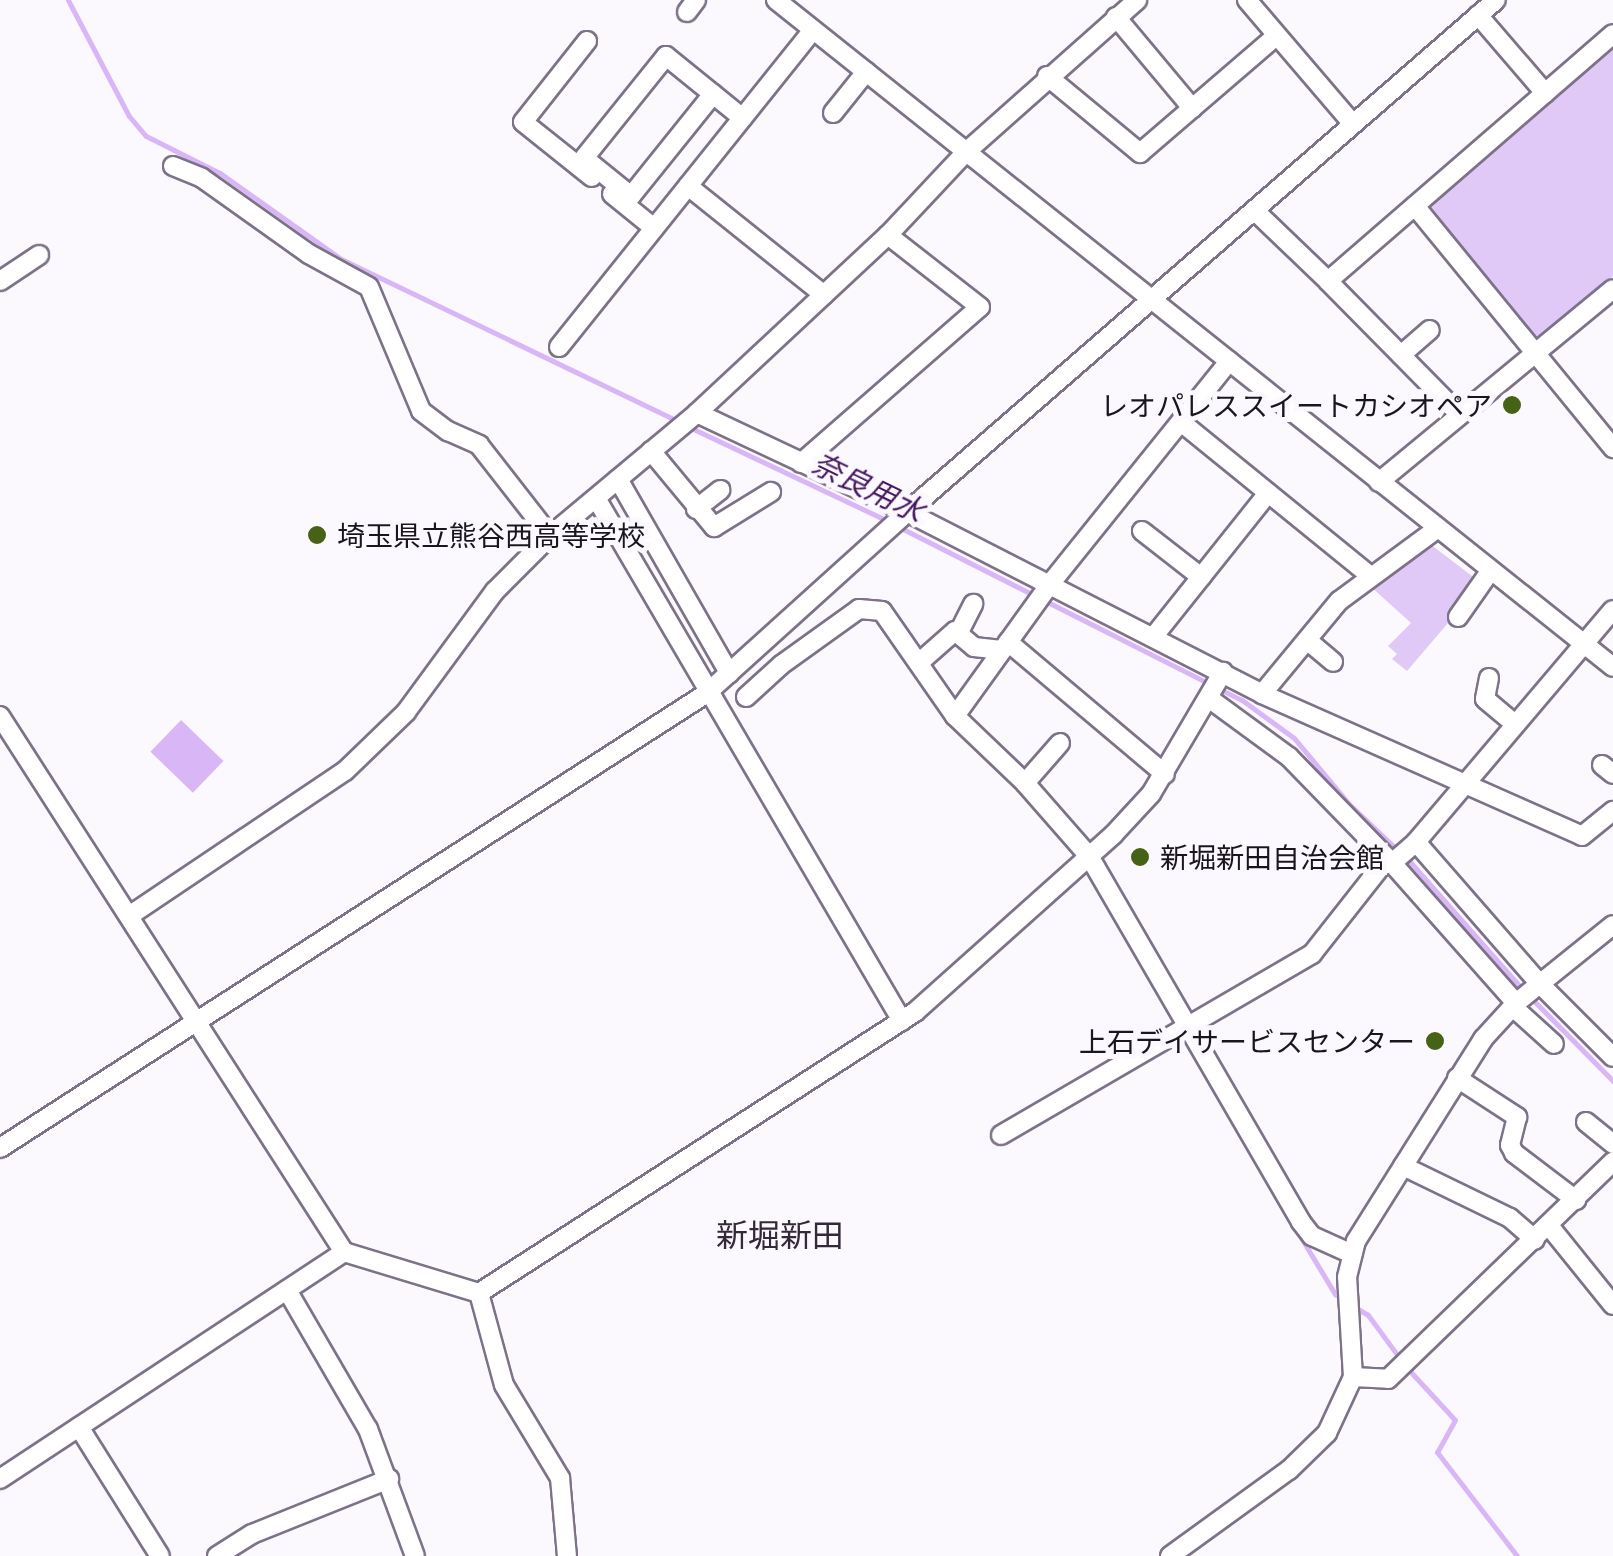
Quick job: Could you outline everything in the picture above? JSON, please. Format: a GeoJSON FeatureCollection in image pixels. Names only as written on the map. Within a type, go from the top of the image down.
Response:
{"type":"FeatureCollection","features":[{"type":"Feature","properties":{"kind":"street"},"geometry":{"type":"LineString","coordinates":[[776,0],[1613,667]]}},
{"type":"Feature","properties":{"kind":"street"},"geometry":{"type":"LineString","coordinates":[[128,916],[345,771],[406,712],[495,592],[550,536],[698,413],[888,235],[966,152],[1137,0]]}},
{"type":"Feature","properties":{"kind":"street"},"geometry":{"type":"LineString","coordinates":[[1247,0],[1354,124]]}},
{"type":"Feature","properties":{"kind":"street"},"geometry":{"type":"LineString","coordinates":[[0,1148],[707,694],[907,512],[1496,0]]}},
{"type":"Feature","properties":{"kind":"street"},"geometry":{"type":"LineString","coordinates":[[1478,15],[1545,92]]}},
{"type":"Feature","properties":{"kind":"street"},"geometry":{"type":"LineString","coordinates":[[1116,17],[1192,108]]}},
{"type":"Feature","properties":{"kind":"street"},"geometry":{"type":"LineString","coordinates":[[559,346],[813,30]]}},
{"type":"Feature","properties":{"kind":"street"},"geometry":{"type":"LineString","coordinates":[[1328,281],[1613,34]]}},
{"type":"Feature","properties":{"kind":"street"},"geometry":{"type":"LineString","coordinates":[[1048,76],[1140,153],[1276,36]]}},
{"type":"Feature","properties":{"kind":"street"},"geometry":{"type":"LineString","coordinates":[[587,41],[523,122],[654,228]]}},
{"type":"Feature","properties":{"kind":"street"},"geometry":{"type":"LineString","coordinates":[[714,94],[631,196],[584,158],[666,56],[714,94],[743,118]]}},
{"type":"Feature","properties":{"kind":"street"},"geometry":{"type":"LineString","coordinates":[[834,113],[866,72]]}},
{"type":"Feature","properties":{"kind":"street"},"geometry":{"type":"LineString","coordinates":[[173,166],[202,178],[293,244],[370,287],[421,411],[448,431],[478,445],[550,536]]}},
{"type":"Feature","properties":{"kind":"street"},"geometry":{"type":"LineString","coordinates":[[688,186],[824,295]]}},
{"type":"Feature","properties":{"kind":"street"},"geometry":{"type":"LineString","coordinates":[[1414,206],[1611,441]]}},
{"type":"Feature","properties":{"kind":"street"},"geometry":{"type":"LineString","coordinates":[[1254,210],[1459,414]]}},
{"type":"Feature","properties":{"kind":"street"},"geometry":{"type":"LineString","coordinates":[[802,462],[980,307],[888,235]]}},
{"type":"Feature","properties":{"kind":"street"},"geometry":{"type":"LineString","coordinates":[[0,281],[39,255]]}},
{"type":"Feature","properties":{"kind":"street"},"geometry":{"type":"LineString","coordinates":[[1379,482],[1613,289]]}},
{"type":"Feature","properties":{"kind":"street"},"geometry":{"type":"LineString","coordinates":[[1401,355],[1430,330]]}},
{"type":"Feature","properties":{"kind":"street"},"geometry":{"type":"LineString","coordinates":[[956,716],[1050,584],[1228,361]]}},
{"type":"Feature","properties":{"kind":"street"},"geometry":{"type":"LineString","coordinates":[[698,413],[907,512],[1262,694],[1582,836],[1613,811]]}},
{"type":"Feature","properties":{"kind":"street"},"geometry":{"type":"LineString","coordinates":[[1181,422],[1369,574]]}},
{"type":"Feature","properties":{"kind":"street"},"geometry":{"type":"LineString","coordinates":[[651,452],[714,527],[772,492]]}},
{"type":"Feature","properties":{"kind":"street"},"geometry":{"type":"LineString","coordinates":[[618,479],[730,673]]}},
{"type":"Feature","properties":{"kind":"street"},"geometry":{"type":"LineString","coordinates":[[696,510],[720,490]]}},
{"type":"Feature","properties":{"kind":"street"},"geometry":{"type":"LineString","coordinates":[[1154,636],[1268,493]]}},
{"type":"Feature","properties":{"kind":"street"},"geometry":{"type":"LineString","coordinates":[[596,498],[707,694],[902,1021]]}},
{"type":"Feature","properties":{"kind":"street"},"geometry":{"type":"LineString","coordinates":[[1262,694],[1339,601],[1369,574],[1438,528]]}},
{"type":"Feature","properties":{"kind":"street"},"geometry":{"type":"LineString","coordinates":[[1142,531],[1200,577]]}},
{"type":"Feature","properties":{"kind":"street"},"geometry":{"type":"LineString","coordinates":[[1458,617],[1491,570]]}},
{"type":"Feature","properties":{"kind":"street"},"geometry":{"type":"LineString","coordinates":[[958,634],[973,604]]}},
{"type":"Feature","properties":{"kind":"street"},"geometry":{"type":"LineString","coordinates":[[746,696],[781,664],[859,609],[882,611],[956,716],[1026,783],[1089,856],[1301,1222],[1312,1236],[1352,1254]]}},
{"type":"Feature","properties":{"kind":"street"},"geometry":{"type":"LineString","coordinates":[[1001,1135],[1312,954],[1382,864],[1392,864],[1416,842],[1613,610]]}},
{"type":"Feature","properties":{"kind":"street"},"geometry":{"type":"LineString","coordinates":[[921,662],[954,631],[974,646],[1005,646],[1165,774]]}},
{"type":"Feature","properties":{"kind":"street"},"geometry":{"type":"LineString","coordinates":[[1307,640],[1332,662]]}},
{"type":"Feature","properties":{"kind":"street"},"geometry":{"type":"LineString","coordinates":[[479,1294],[902,1021],[1089,856],[1165,774],[1223,672]]}},
{"type":"Feature","properties":{"kind":"street"},"geometry":{"type":"LineString","coordinates":[[1489,678],[1485,698],[1514,723]]}},
{"type":"Feature","properties":{"kind":"street"},"geometry":{"type":"LineString","coordinates":[[1210,699],[1289,757],[1392,864],[1514,1006],[1554,1044]]}},
{"type":"Feature","properties":{"kind":"street"},"geometry":{"type":"LineString","coordinates":[[0,716],[344,1252],[479,1294]]}},
{"type":"Feature","properties":{"kind":"street"},"geometry":{"type":"LineString","coordinates":[[1026,783],[1060,743]]}},
{"type":"Feature","properties":{"kind":"street"},"geometry":{"type":"LineString","coordinates":[[1416,842],[1540,984],[1613,1057]]}},
{"type":"Feature","properties":{"kind":"street"},"geometry":{"type":"LineString","coordinates":[[1170,1556],[1311,1450],[1327,1433],[1353,1377],[1347,1278],[1352,1254],[1402,1166],[1483,1039],[1514,1006],[1613,926]]}},
{"type":"Feature","properties":{"kind":"street"},"geometry":{"type":"LineString","coordinates":[[1457,1078],[1517,1116],[1510,1145],[1514,1152],[1576,1200]]}},
{"type":"Feature","properties":{"kind":"street"},"geometry":{"type":"LineString","coordinates":[[1586,1122],[1613,1144]]}},
{"type":"Feature","properties":{"kind":"street"},"geometry":{"type":"LineString","coordinates":[[1353,1377],[1388,1379],[1550,1227],[1613,1162]]}},
{"type":"Feature","properties":{"kind":"street"},"geometry":{"type":"LineString","coordinates":[[1402,1166],[1510,1218],[1535,1240]]}},
{"type":"Feature","properties":{"kind":"street"},"geometry":{"type":"LineString","coordinates":[[1550,1227],[1613,1304]]}},
{"type":"Feature","properties":{"kind":"street"},"geometry":{"type":"LineString","coordinates":[[0,1479],[344,1252]]}},
{"type":"Feature","properties":{"kind":"street"},"geometry":{"type":"LineString","coordinates":[[287,1290],[347,1387],[388,1480],[415,1556]]}},
{"type":"Feature","properties":{"kind":"street"},"geometry":{"type":"LineString","coordinates":[[479,1294],[504,1384],[560,1478],[566,1556]]}},
{"type":"Feature","properties":{"kind":"street"},"geometry":{"type":"LineString","coordinates":[[79,1427],[160,1556]]}},
{"type":"Feature","properties":{"kind":"street"},"geometry":{"type":"LineString","coordinates":[[217,1556],[252,1534],[388,1480]]}},
{"type":"Feature","properties":{"kind":"shaded area"},"geometry":{"type":"Polygon","coordinates":[[[1613,43],[1613,276],[1539,336],[1529,335],[1428,211],[1429,202],[1613,43]]]}},
{"type":"Feature","properties":{"kind":"shaded area"},"geometry":{"type":"Polygon","coordinates":[[[1430,544],[1476,579],[1448,623],[1407,671],[1392,659],[1397,654],[1388,646],[1411,623],[1369,585],[1430,544]]]}},
{"type":"Feature","properties":{"kind":"shaded area"},"geometry":{"type":"Polygon","coordinates":[[[181,720],[223,761],[193,793],[150,752],[181,720]]]}},
{"type":"Feature","properties":{"kind":"waterway","name":"奈良用水"},"geometry":{"type":"LineString","coordinates":[[68,0],[129,116],[146,136],[220,173],[341,259],[677,421]]}},
{"type":"Feature","properties":{"kind":"waterway","name":"奈良用水"},"geometry":{"type":"LineString","coordinates":[[687,426],[890,522]]}},
{"type":"Feature","properties":{"kind":"waterway","name":"奈良用水"},"geometry":{"type":"LineString","coordinates":[[899,527],[1242,700],[1294,738],[1349,804],[1411,863],[1523,990]]}},
{"type":"Feature","properties":{"kind":"waterway","name":"奈良用水"},"geometry":{"type":"LineString","coordinates":[[1531,998],[1613,1081]]}},
{"type":"Feature","properties":{"kind":"waterway"},"geometry":{"type":"LineString","coordinates":[[1297,1231],[1335,1294],[1344,1300]]}},
{"type":"Feature","properties":{"kind":"waterway"},"geometry":{"type":"LineString","coordinates":[[1353,1306],[1368,1315],[1401,1360]]}},
{"type":"Feature","properties":{"kind":"waterway"},"geometry":{"type":"LineString","coordinates":[[1408,1369],[1455,1420],[1437,1452],[1517,1556]]}},
{"type":"Feature","properties":{"kind":"place","name":"レオパレススイートカシオペア"},"geometry":{"type":"Point","coordinates":[1512,405]}},
{"type":"Feature","properties":{"kind":"place","name":"埼玉県立熊谷西高等学校"},"geometry":{"type":"Point","coordinates":[317,535]}},
{"type":"Feature","properties":{"kind":"place","name":"新堀新田自治会館"},"geometry":{"type":"Point","coordinates":[1140,857]}},
{"type":"Feature","properties":{"kind":"place","name":"上石デイサービスセンター"},"geometry":{"type":"Point","coordinates":[1435,1041]}},
{"type":"Feature","properties":{"kind":"district","name":"新堀新田"},"geometry":{"type":"Point","coordinates":[780,1235]}}]}
